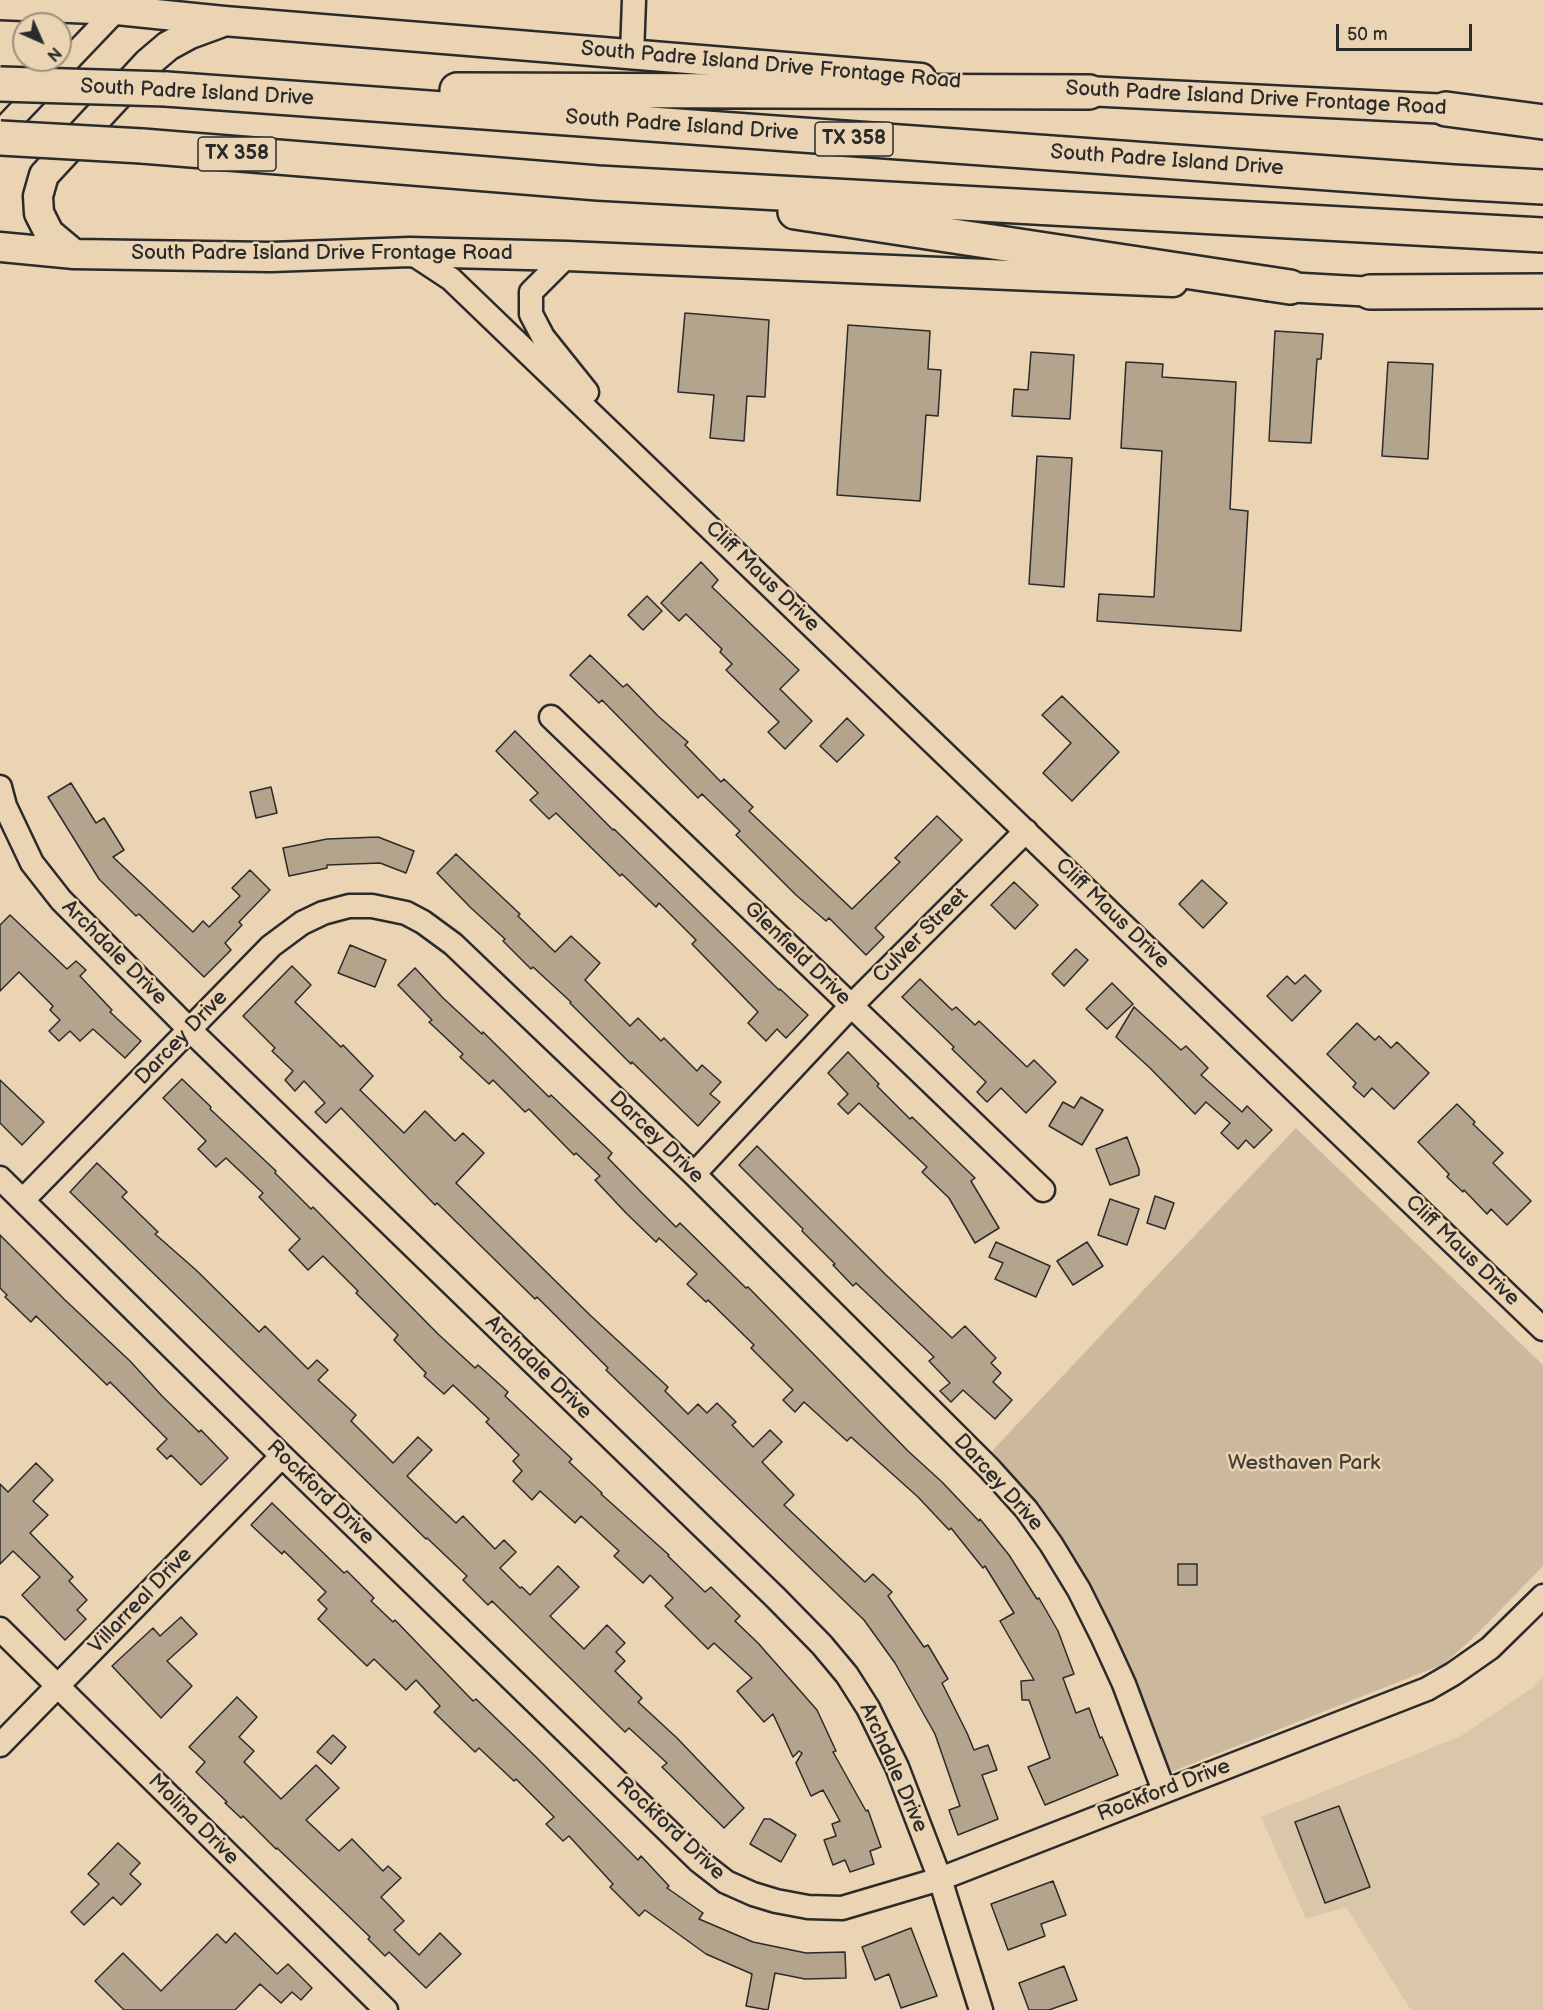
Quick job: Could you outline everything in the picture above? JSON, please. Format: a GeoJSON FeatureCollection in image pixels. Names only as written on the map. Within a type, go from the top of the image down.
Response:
{"type":"FeatureCollection","features":[{"type":"Feature","properties":{"kind":"highway","name":"South Padre Island Drive"},"geometry":{"type":"LineString","coordinates":[[0,84],[166,88],[1543,187]]}},
{"type":"Feature","properties":{"kind":"highway"},"geometry":{"type":"LineString","coordinates":[[166,88],[1089,92]]}},
{"type":"Feature","properties":{"kind":"highway"},"geometry":{"type":"LineString","coordinates":[[1446,109],[1543,122]]}},
{"type":"Feature","properties":{"kind":"highway","name":"TX 358"},"geometry":{"type":"LineString","coordinates":[[0,138],[142,146],[598,183],[1543,236]]}},
{"type":"Feature","properties":{"kind":"highway"},"geometry":{"type":"LineString","coordinates":[[598,183],[1290,287]]}},
{"type":"Feature","properties":{"kind":"highway"},"geometry":{"type":"LineString","coordinates":[[1370,292],[1543,291]]}},
{"type":"Feature","properties":{"kind":"main road","name":"South Padre Island Drive Frontage Road"},"geometry":{"type":"LineString","coordinates":[[0,5],[122,5],[224,21],[1089,92],[1543,113]]}},
{"type":"Feature","properties":{"kind":"main road"},"geometry":{"type":"LineString","coordinates":[[74,254],[49,233],[39,213],[38,196],[44,175],[147,63],[168,46],[190,34],[224,21]]}},
{"type":"Feature","properties":{"kind":"main road","name":"South Padre Island Drive Frontage Road"},"geometry":{"type":"LineString","coordinates":[[0,247],[74,254],[271,257],[410,252],[567,255],[1290,287],[1543,304]]}},
{"type":"Feature","properties":{"kind":"street"},"geometry":{"type":"LineString","coordinates":[[632,54],[634,0]]}},
{"type":"Feature","properties":{"kind":"street"},"geometry":{"type":"LineString","coordinates":[[0,132],[122,5]]}},
{"type":"Feature","properties":{"kind":"street","name":"Cliff Maus Drive"},"geometry":{"type":"LineString","coordinates":[[410,252],[451,279],[1543,1329]]}},
{"type":"Feature","properties":{"kind":"street","name":"Cliff Maus Drive"},"geometry":{"type":"LineString","coordinates":[[567,255],[531,292],[531,314],[543,337],[577,380],[681,499]]}},
{"type":"Feature","properties":{"kind":"street","name":"Glenfield Drive"},"geometry":{"type":"LineString","coordinates":[[551,717],[1043,1190]]}},
{"type":"Feature","properties":{"kind":"street","name":"Archdale Drive"},"geometry":{"type":"LineString","coordinates":[[0,787],[5,806],[32,862],[61,900],[190,1030],[822,1645],[847,1675],[883,1736],[897,1767],[940,1879],[981,2010]]}},
{"type":"Feature","properties":{"kind":"street","name":"Culver Street"},"geometry":{"type":"LineString","coordinates":[[694,1174],[851,1006],[1026,831]]}},
{"type":"Feature","properties":{"kind":"street","name":"Darcey Drive"},"geometry":{"type":"LineString","coordinates":[[23,1200],[271,946],[302,923],[323,913],[349,906],[372,906],[406,913],[423,922],[453,944],[694,1174],[989,1468],[1026,1509],[1079,1590],[1102,1636],[1124,1684],[1164,1791]]}},
{"type":"Feature","properties":{"kind":"street","name":"Rockford Drive"},"geometry":{"type":"LineString","coordinates":[[0,1178],[699,1861],[726,1882],[776,1901],[808,1907],[842,1908],[940,1879],[1427,1689],[1490,1648],[1543,1596]]}},
{"type":"Feature","properties":{"kind":"street","name":"Villarreal Drive"},"geometry":{"type":"LineString","coordinates":[[0,1745],[282,1456]]}},
{"type":"Feature","properties":{"kind":"street","name":"Molina Drive"},"geometry":{"type":"LineString","coordinates":[[0,1629],[386,2010]]}},
{"type":"Feature","properties":{"kind":"shaded area"},"geometry":{"type":"Polygon","coordinates":[[[1543,1677],[1543,2010],[1411,2010],[1346,1907],[1306,1919],[1261,1817],[1461,1736],[1532,1688],[1543,1677]]]}},
{"type":"Feature","properties":{"kind":"green space","name":"Westhaven Park"},"geometry":{"type":"Polygon","coordinates":[[[1296,1128],[1543,1365],[1543,1566],[1476,1635],[1444,1664],[1171,1772],[1142,1695],[1079,1565],[1030,1496],[992,1451],[1296,1128]]]}},
{"type":"Feature","properties":{"kind":"building"},"geometry":{"type":"Polygon","coordinates":[[[685,313],[769,320],[765,397],[747,396],[744,441],[710,438],[714,395],[678,392],[685,313]]]}},
{"type":"Feature","properties":{"kind":"building"},"geometry":{"type":"Polygon","coordinates":[[[848,325],[930,331],[928,369],[941,370],[938,416],[926,415],[920,501],[837,495],[848,325]]]}},
{"type":"Feature","properties":{"kind":"building"},"geometry":{"type":"Polygon","coordinates":[[[1275,331],[1323,334],[1321,359],[1317,359],[1311,443],[1269,441],[1275,331]]]}},
{"type":"Feature","properties":{"kind":"building"},"geometry":{"type":"Polygon","coordinates":[[[1031,352],[1074,355],[1070,419],[1012,416],[1014,389],[1028,390],[1031,352]]]}},
{"type":"Feature","properties":{"kind":"building"},"geometry":{"type":"Polygon","coordinates":[[[1126,362],[1163,364],[1162,377],[1236,382],[1230,509],[1248,511],[1241,631],[1097,621],[1099,594],[1154,597],[1162,451],[1121,448],[1126,362]]]}},
{"type":"Feature","properties":{"kind":"building"},"geometry":{"type":"Polygon","coordinates":[[[1388,362],[1433,364],[1428,459],[1382,456],[1388,362]]]}},
{"type":"Feature","properties":{"kind":"building"},"geometry":{"type":"Polygon","coordinates":[[[1037,456],[1072,458],[1064,587],[1029,584],[1037,456]]]}},
{"type":"Feature","properties":{"kind":"building"},"geometry":{"type":"Polygon","coordinates":[[[701,562],[718,580],[712,587],[799,670],[780,689],[812,721],[785,749],[768,732],[779,722],[726,670],[732,664],[720,652],[722,649],[686,614],[679,621],[661,603],[701,562]]]}},
{"type":"Feature","properties":{"kind":"building"},"geometry":{"type":"Polygon","coordinates":[[[647,596],[662,611],[643,630],[628,615],[647,596]]]}},
{"type":"Feature","properties":{"kind":"building"},"geometry":{"type":"Polygon","coordinates":[[[590,655],[623,687],[627,684],[658,716],[688,742],[685,745],[721,782],[724,779],[753,807],[749,811],[852,909],[900,862],[895,858],[937,816],[962,840],[875,928],[884,937],[866,955],[829,918],[826,921],[796,895],[736,835],[740,831],[702,794],[698,798],[602,700],[599,703],[570,675],[590,655]]]}},
{"type":"Feature","properties":{"kind":"building"},"geometry":{"type":"Polygon","coordinates":[[[1062,696],[1119,752],[1072,801],[1043,773],[1071,743],[1042,715],[1062,696]]]}},
{"type":"Feature","properties":{"kind":"building"},"geometry":{"type":"Polygon","coordinates":[[[847,718],[864,735],[837,762],[820,746],[847,718]]]}},
{"type":"Feature","properties":{"kind":"building"},"geometry":{"type":"Polygon","coordinates":[[[515,731],[613,830],[779,990],[808,1015],[786,1038],[777,1029],[766,1041],[748,1023],[758,1012],[692,944],[696,940],[659,903],[656,907],[622,874],[620,876],[556,813],[549,819],[530,800],[538,793],[496,751],[515,731]]]}},
{"type":"Feature","properties":{"kind":"building"},"geometry":{"type":"Polygon","coordinates":[[[71,783],[96,823],[104,818],[124,850],[113,857],[193,932],[203,921],[209,927],[240,896],[232,888],[250,870],[270,890],[239,922],[242,925],[225,943],[231,950],[204,977],[139,914],[136,916],[99,879],[48,797],[71,783]]]}},
{"type":"Feature","properties":{"kind":"building"},"geometry":{"type":"Polygon","coordinates":[[[271,787],[277,813],[256,818],[250,792],[271,787]]]}},
{"type":"Feature","properties":{"kind":"building"},"geometry":{"type":"Polygon","coordinates":[[[378,837],[414,851],[406,873],[380,863],[327,865],[327,868],[289,876],[283,848],[327,839],[378,837]]]}},
{"type":"Feature","properties":{"kind":"building"},"geometry":{"type":"Polygon","coordinates":[[[456,854],[520,914],[518,916],[555,952],[571,936],[600,963],[585,980],[630,1026],[638,1018],[661,1041],[664,1038],[697,1071],[702,1065],[721,1082],[710,1094],[720,1102],[698,1126],[632,1062],[631,1064],[571,1002],[533,967],[531,969],[503,941],[505,939],[437,873],[456,854]]]}},
{"type":"Feature","properties":{"kind":"building"},"geometry":{"type":"Polygon","coordinates":[[[1202,880],[1227,903],[1203,928],[1179,904],[1202,880]]]}},
{"type":"Feature","properties":{"kind":"building"},"geometry":{"type":"Polygon","coordinates":[[[1014,882],[1038,905],[1015,929],[991,905],[1014,882]]]}},
{"type":"Feature","properties":{"kind":"building"},"geometry":{"type":"Polygon","coordinates":[[[10,915],[67,969],[76,961],[86,970],[80,976],[112,1010],[110,1012],[141,1041],[125,1058],[93,1029],[80,1041],[70,1031],[59,1041],[49,1031],[60,1020],[50,1010],[53,1006],[19,972],[0,991],[0,925],[10,915]]]}},
{"type":"Feature","properties":{"kind":"building"},"geometry":{"type":"Polygon","coordinates":[[[350,945],[386,960],[375,987],[338,973],[350,945]]]}},
{"type":"Feature","properties":{"kind":"building"},"geometry":{"type":"Polygon","coordinates":[[[1076,949],[1088,960],[1064,986],[1052,974],[1076,949]]]}},
{"type":"Feature","properties":{"kind":"building"},"geometry":{"type":"Polygon","coordinates":[[[292,966],[311,985],[295,1002],[341,1047],[343,1045],[373,1076],[360,1090],[404,1133],[425,1111],[455,1141],[463,1133],[484,1153],[456,1183],[591,1316],[668,1387],[665,1391],[688,1414],[698,1404],[707,1413],[717,1403],[736,1422],[732,1425],[753,1447],[770,1430],[782,1442],[762,1462],[794,1495],[784,1505],[865,1582],[873,1574],[892,1592],[888,1596],[924,1647],[928,1645],[948,1679],[942,1683],[974,1750],[988,1745],[997,1770],[982,1775],[998,1819],[958,1835],[949,1810],[960,1806],[935,1734],[895,1663],[864,1620],[606,1370],[608,1368],[537,1297],[535,1299],[437,1203],[435,1205],[341,1108],[326,1123],[315,1112],[325,1103],[304,1081],[295,1091],[285,1080],[293,1071],[272,1051],[275,1048],[243,1016],[292,966]]]}},
{"type":"Feature","properties":{"kind":"building"},"geometry":{"type":"Polygon","coordinates":[[[415,968],[443,998],[482,1034],[483,1032],[549,1097],[551,1095],[612,1153],[608,1158],[676,1227],[680,1223],[746,1288],[748,1287],[908,1451],[979,1521],[980,1519],[1009,1555],[1037,1599],[1039,1598],[1058,1631],[1074,1674],[1063,1678],[1076,1713],[1089,1708],[1100,1738],[1102,1737],[1118,1775],[1045,1805],[1028,1767],[1050,1758],[1029,1700],[1022,1700],[1021,1681],[1034,1680],[1000,1621],[1014,1613],[985,1566],[983,1568],[951,1528],[949,1530],[918,1497],[851,1437],[847,1441],[804,1402],[795,1412],[783,1400],[793,1390],[751,1348],[754,1345],[708,1300],[706,1302],[687,1284],[697,1274],[659,1238],[656,1242],[626,1213],[595,1180],[600,1176],[576,1153],[574,1155],[529,1109],[525,1112],[493,1080],[489,1084],[460,1057],[463,1054],[429,1022],[432,1020],[398,985],[415,968]]]}},
{"type":"Feature","properties":{"kind":"building"},"geometry":{"type":"Polygon","coordinates":[[[1305,975],[1321,991],[1292,1021],[1267,996],[1287,976],[1295,984],[1305,975]]]}},
{"type":"Feature","properties":{"kind":"building"},"geometry":{"type":"Polygon","coordinates":[[[920,979],[952,1010],[956,1007],[975,1025],[979,1021],[1027,1067],[1034,1060],[1056,1082],[1026,1113],[1001,1088],[987,1102],[977,1092],[986,1082],[952,1049],[954,1047],[902,997],[920,979]]]}},
{"type":"Feature","properties":{"kind":"building"},"geometry":{"type":"Polygon","coordinates":[[[1112,983],[1133,1004],[1107,1029],[1086,1009],[1112,983]]]}},
{"type":"Feature","properties":{"kind":"building"},"geometry":{"type":"Polygon","coordinates":[[[1134,1007],[1181,1050],[1186,1046],[1208,1068],[1201,1075],[1242,1112],[1247,1106],[1272,1130],[1254,1148],[1246,1140],[1238,1149],[1221,1133],[1230,1123],[1206,1102],[1195,1114],[1116,1037],[1134,1007]]]}},
{"type":"Feature","properties":{"kind":"building"},"geometry":{"type":"Polygon","coordinates":[[[1357,1023],[1375,1040],[1379,1036],[1391,1048],[1397,1042],[1429,1073],[1394,1109],[1372,1088],[1364,1097],[1353,1087],[1356,1083],[1327,1054],[1357,1023]]]}},
{"type":"Feature","properties":{"kind":"building"},"geometry":{"type":"Polygon","coordinates":[[[848,1052],[879,1084],[877,1086],[910,1119],[912,1117],[975,1178],[971,1181],[999,1228],[975,1243],[949,1198],[922,1172],[927,1167],[859,1103],[848,1114],[838,1104],[848,1094],[828,1073],[848,1052]]]}},
{"type":"Feature","properties":{"kind":"building"},"geometry":{"type":"Polygon","coordinates":[[[182,1079],[438,1334],[475,1368],[478,1365],[508,1392],[505,1396],[572,1459],[569,1462],[601,1494],[669,1555],[705,1592],[711,1587],[740,1616],[735,1621],[758,1643],[817,1710],[836,1751],[833,1752],[866,1811],[868,1810],[881,1847],[870,1851],[874,1864],[850,1872],[845,1860],[833,1865],[824,1840],[836,1836],[832,1824],[840,1821],[823,1790],[811,1796],[796,1763],[802,1753],[799,1751],[793,1757],[773,1714],[764,1722],[737,1691],[752,1678],[714,1643],[708,1649],[665,1606],[673,1598],[650,1575],[643,1583],[614,1556],[619,1551],[581,1516],[575,1523],[540,1491],[532,1500],[513,1481],[522,1471],[513,1461],[519,1455],[486,1422],[489,1419],[453,1385],[444,1394],[424,1376],[426,1373],[394,1340],[398,1335],[323,1256],[308,1270],[289,1250],[300,1239],[259,1197],[263,1193],[226,1158],[216,1167],[198,1149],[206,1141],[163,1098],[182,1079]]]}},
{"type":"Feature","properties":{"kind":"building"},"geometry":{"type":"Polygon","coordinates":[[[0,1080],[44,1122],[22,1145],[0,1123],[0,1080]]]}},
{"type":"Feature","properties":{"kind":"building"},"geometry":{"type":"Polygon","coordinates":[[[1081,1097],[1103,1110],[1082,1145],[1049,1126],[1063,1102],[1074,1108],[1081,1097]]]}},
{"type":"Feature","properties":{"kind":"building"},"geometry":{"type":"Polygon","coordinates":[[[1457,1104],[1475,1122],[1473,1124],[1503,1153],[1493,1163],[1531,1201],[1507,1225],[1491,1209],[1487,1214],[1464,1190],[1463,1192],[1447,1177],[1449,1174],[1418,1142],[1457,1104]]]}},
{"type":"Feature","properties":{"kind":"building"},"geometry":{"type":"Polygon","coordinates":[[[1127,1137],[1139,1169],[1139,1175],[1110,1185],[1096,1149],[1127,1137]]]}},
{"type":"Feature","properties":{"kind":"building"},"geometry":{"type":"Polygon","coordinates":[[[757,1146],[952,1338],[965,1326],[996,1358],[991,1363],[1001,1373],[993,1382],[1012,1400],[995,1419],[963,1390],[951,1402],[940,1391],[950,1383],[929,1361],[934,1357],[856,1283],[853,1286],[802,1231],[803,1229],[739,1165],[757,1146]]]}},
{"type":"Feature","properties":{"kind":"building"},"geometry":{"type":"Polygon","coordinates":[[[97,1163],[127,1192],[122,1197],[158,1232],[155,1234],[196,1270],[259,1332],[265,1326],[308,1369],[317,1360],[328,1370],[318,1380],[356,1415],[351,1421],[393,1463],[418,1437],[432,1450],[407,1476],[456,1523],[463,1516],[495,1549],[504,1540],[516,1552],[500,1568],[520,1588],[522,1587],[530,1595],[558,1566],[579,1587],[550,1616],[584,1649],[607,1625],[625,1643],[616,1652],[625,1661],[615,1671],[642,1698],[638,1702],[677,1738],[744,1808],[724,1828],[662,1767],[667,1763],[629,1728],[625,1732],[492,1601],[488,1605],[463,1580],[467,1576],[426,1539],[70,1192],[97,1163]]]}},
{"type":"Feature","properties":{"kind":"building"},"geometry":{"type":"Polygon","coordinates":[[[1155,1196],[1174,1203],[1165,1229],[1147,1223],[1155,1196]]]}},
{"type":"Feature","properties":{"kind":"building"},"geometry":{"type":"Polygon","coordinates":[[[1110,1199],[1139,1209],[1127,1245],[1098,1235],[1110,1199]]]}},
{"type":"Feature","properties":{"kind":"building"},"geometry":{"type":"Polygon","coordinates":[[[0,1235],[130,1361],[162,1396],[199,1432],[201,1430],[228,1458],[201,1485],[171,1455],[167,1459],[157,1449],[167,1439],[110,1382],[107,1385],[36,1316],[31,1322],[5,1297],[7,1295],[0,1288],[0,1235]]]}},
{"type":"Feature","properties":{"kind":"building"},"geometry":{"type":"Polygon","coordinates":[[[996,1242],[1050,1266],[1036,1297],[995,1279],[1003,1263],[989,1257],[996,1242]]]}},
{"type":"Feature","properties":{"kind":"building"},"geometry":{"type":"Polygon","coordinates":[[[1087,1242],[1103,1266],[1073,1285],[1057,1261],[1087,1242]]]}},
{"type":"Feature","properties":{"kind":"building"},"geometry":{"type":"Polygon","coordinates":[[[36,1463],[53,1480],[33,1501],[48,1515],[30,1533],[73,1577],[69,1581],[87,1600],[77,1610],[86,1619],[65,1640],[22,1595],[40,1577],[13,1551],[0,1564],[0,1484],[8,1492],[36,1463]]]}},
{"type":"Feature","properties":{"kind":"building"},"geometry":{"type":"Polygon","coordinates":[[[272,1503],[344,1573],[347,1571],[374,1598],[371,1601],[393,1622],[395,1620],[473,1701],[476,1699],[638,1860],[641,1856],[669,1886],[667,1888],[703,1913],[699,1919],[753,1942],[806,1953],[845,1952],[846,1978],[805,1979],[775,1973],[768,2010],[746,2006],[752,1974],[706,1954],[645,1910],[639,1916],[610,1887],[613,1884],[569,1836],[563,1841],[546,1824],[554,1817],[516,1779],[514,1781],[479,1748],[475,1752],[434,1712],[440,1706],[416,1680],[406,1690],[374,1659],[367,1666],[318,1619],[327,1609],[318,1600],[326,1592],[284,1551],[282,1554],[251,1525],[272,1503]]]}},
{"type":"Feature","properties":{"kind":"building"},"geometry":{"type":"Polygon","coordinates":[[[1178,1564],[1197,1564],[1197,1585],[1178,1585],[1178,1564]]]}},
{"type":"Feature","properties":{"kind":"building"},"geometry":{"type":"Polygon","coordinates":[[[181,1617],[197,1634],[167,1661],[192,1686],[161,1718],[112,1666],[153,1628],[160,1636],[181,1617]]]}},
{"type":"Feature","properties":{"kind":"building"},"geometry":{"type":"Polygon","coordinates":[[[237,1697],[257,1717],[239,1737],[254,1751],[244,1762],[281,1799],[316,1765],[339,1788],[306,1820],[339,1851],[352,1839],[383,1871],[388,1866],[401,1878],[381,1897],[404,1921],[394,1930],[419,1955],[440,1933],[461,1954],[426,1988],[389,1952],[385,1956],[368,1939],[370,1937],[243,1816],[241,1818],[225,1803],[227,1802],[196,1772],[205,1762],[189,1747],[237,1697]]]}},
{"type":"Feature","properties":{"kind":"building"},"geometry":{"type":"Polygon","coordinates":[[[333,1735],[346,1747],[331,1764],[317,1752],[333,1735]]]}},
{"type":"Feature","properties":{"kind":"building"},"geometry":{"type":"Polygon","coordinates":[[[1339,1806],[1370,1887],[1325,1903],[1295,1822],[1339,1806]]]}},
{"type":"Feature","properties":{"kind":"building"},"geometry":{"type":"Polygon","coordinates":[[[764,1819],[770,1819],[796,1835],[781,1862],[750,1844],[764,1819]]]}},
{"type":"Feature","properties":{"kind":"building"},"geometry":{"type":"Polygon","coordinates":[[[118,1843],[140,1863],[130,1874],[141,1884],[121,1905],[113,1897],[84,1925],[71,1912],[99,1884],[88,1874],[118,1843]]]}},
{"type":"Feature","properties":{"kind":"building"},"geometry":{"type":"Polygon","coordinates":[[[1053,1881],[1066,1915],[1041,1924],[1045,1936],[1008,1950],[991,1904],[1053,1881]]]}},
{"type":"Feature","properties":{"kind":"building"},"geometry":{"type":"Polygon","coordinates":[[[911,1928],[937,1996],[901,2008],[889,1974],[875,1980],[862,1947],[911,1928]]]}},
{"type":"Feature","properties":{"kind":"building"},"geometry":{"type":"Polygon","coordinates":[[[235,1933],[277,1974],[288,1964],[312,1988],[301,2000],[292,1992],[281,2003],[260,1984],[235,2010],[124,2010],[95,1981],[123,1953],[161,1991],[217,1934],[226,1943],[235,1933]]]}},
{"type":"Feature","properties":{"kind":"building"},"geometry":{"type":"Polygon","coordinates":[[[1064,1966],[1077,2000],[1049,2010],[1029,2010],[1019,1983],[1064,1966]]]}}]}
